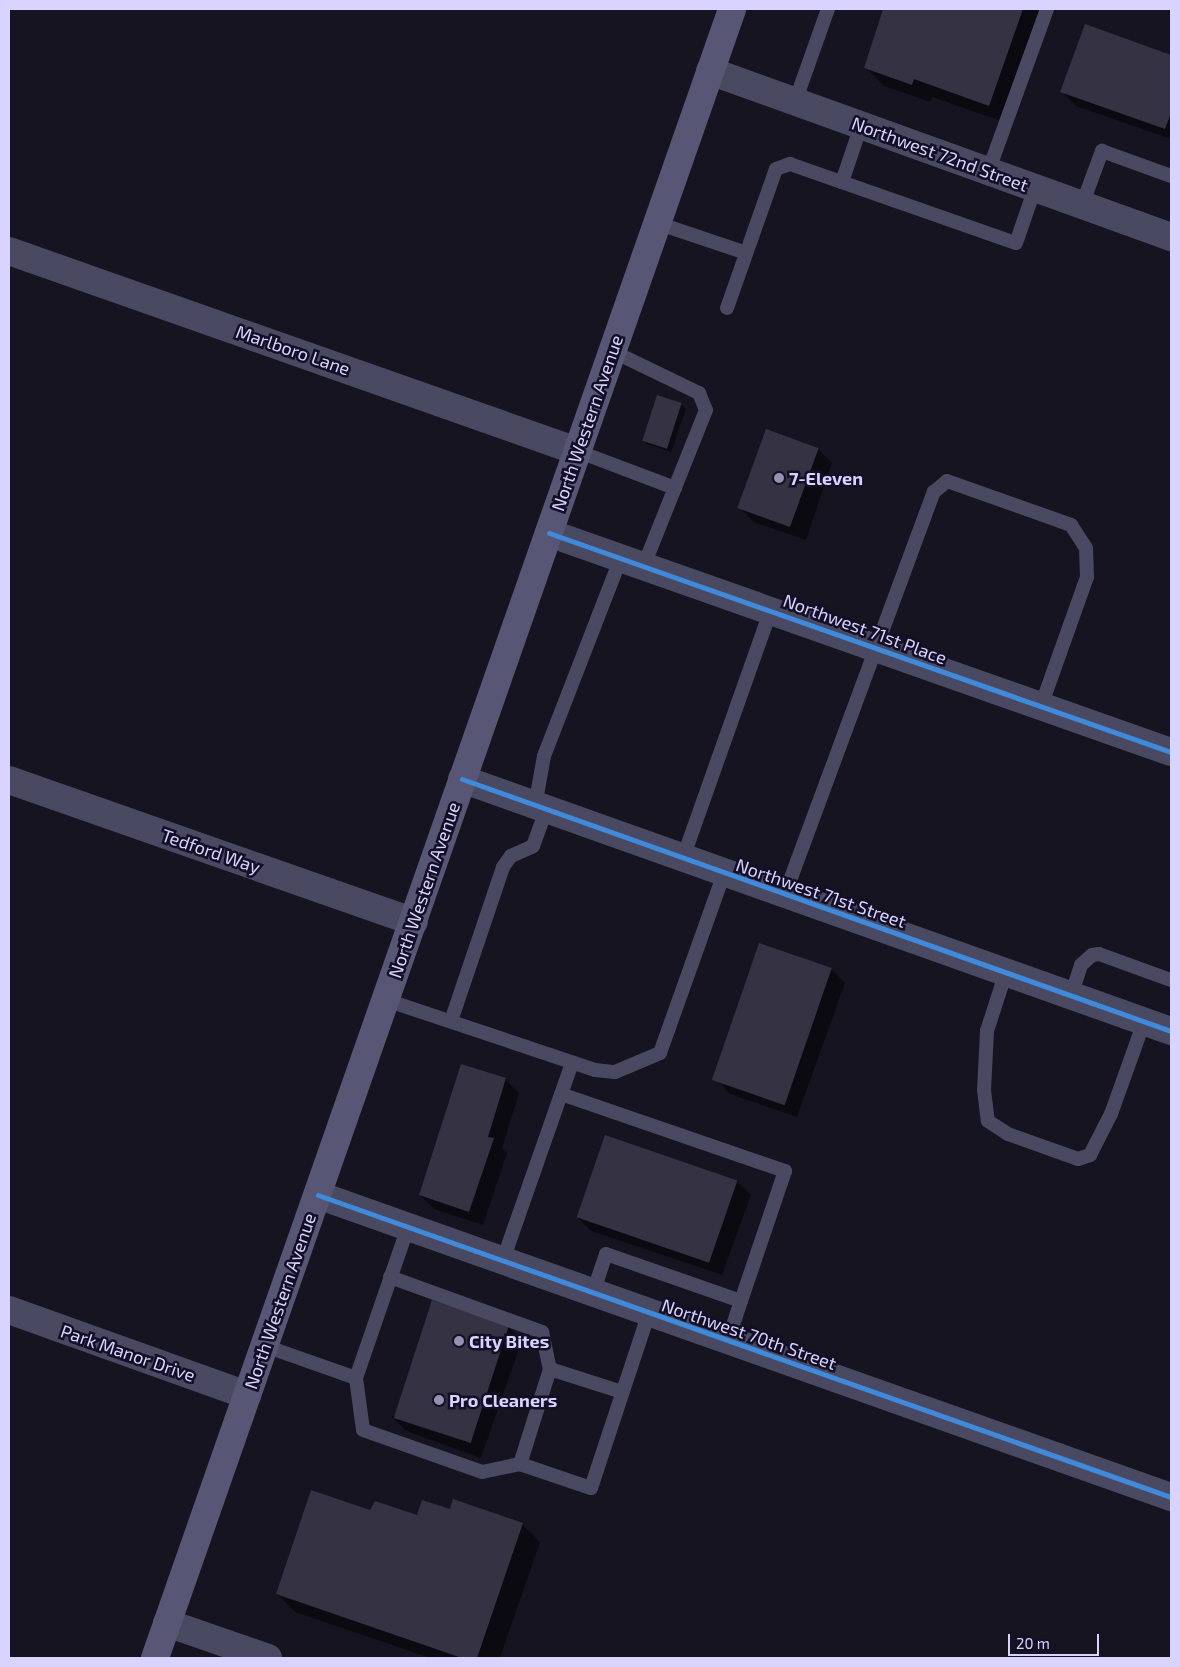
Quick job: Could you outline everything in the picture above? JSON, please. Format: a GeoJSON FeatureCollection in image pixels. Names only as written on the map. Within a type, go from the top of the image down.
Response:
{"type":"FeatureCollection","features":[{"type":"Feature","properties":{"kind":"main road","name":"North Western Avenue"},"geometry":{"type":"LineString","coordinates":[[155,1658],[732,9]]}},
{"type":"Feature","properties":{"kind":"street","name":"Northwest 72nd Street"},"geometry":{"type":"LineString","coordinates":[[710,71],[1171,237]]}},
{"type":"Feature","properties":{"kind":"street","name":"Marlboro Lane"},"geometry":{"type":"LineString","coordinates":[[9,251],[577,452]]}},
{"type":"Feature","properties":{"kind":"street","name":"Northwest 71st Place"},"geometry":{"type":"LineString","coordinates":[[549,533],[1171,752]]}},
{"type":"Feature","properties":{"kind":"street","name":"Northwest 71st Street"},"geometry":{"type":"LineString","coordinates":[[462,779],[1171,1031]]}},
{"type":"Feature","properties":{"kind":"street","name":"Tedford Way"},"geometry":{"type":"LineString","coordinates":[[9,780],[414,922]]}},
{"type":"Feature","properties":{"kind":"street","name":"Northwest 70th Street"},"geometry":{"type":"LineString","coordinates":[[318,1195],[1171,1497]]}},
{"type":"Feature","properties":{"kind":"street","name":"Park Manor Drive"},"geometry":{"type":"LineString","coordinates":[[9,1310],[247,1395]]}},
{"type":"Feature","properties":{"kind":"street"},"geometry":{"type":"LineString","coordinates":[[167,1623],[268,1658]]}},
{"type":"Feature","properties":{"kind":"lane"},"geometry":{"type":"LineString","coordinates":[[795,102],[828,9]]}},
{"type":"Feature","properties":{"kind":"lane"},"geometry":{"type":"LineString","coordinates":[[988,172],[1047,9]]}},
{"type":"Feature","properties":{"kind":"lane"},"geometry":{"type":"LineString","coordinates":[[842,182],[861,126]]}},
{"type":"Feature","properties":{"kind":"lane"},"geometry":{"type":"LineString","coordinates":[[1082,205],[1102,151],[1171,176]]}},
{"type":"Feature","properties":{"kind":"lane"},"geometry":{"type":"LineString","coordinates":[[727,308],[776,168],[790,164],[1016,243],[1035,188]]}},
{"type":"Feature","properties":{"kind":"lane"},"geometry":{"type":"LineString","coordinates":[[657,223],[746,253]]}},
{"type":"Feature","properties":{"kind":"lane"},"geometry":{"type":"LineString","coordinates":[[451,1021],[503,867],[511,856],[533,846],[541,808],[544,756],[632,561],[675,488],[706,410],[700,393],[612,351]]}},
{"type":"Feature","properties":{"kind":"lane"},"geometry":{"type":"LineString","coordinates":[[577,452],[675,488]]}},
{"type":"Feature","properties":{"kind":"lane"},"geometry":{"type":"LineString","coordinates":[[785,894],[934,492],[947,480],[1071,525],[1086,548],[1087,577],[1041,706]]}},
{"type":"Feature","properties":{"kind":"lane"},"geometry":{"type":"LineString","coordinates":[[683,858],[771,610]]}},
{"type":"Feature","properties":{"kind":"lane"},"geometry":{"type":"LineString","coordinates":[[386,1000],[572,1063],[614,1072],[660,1053],[724,873]]}},
{"type":"Feature","properties":{"kind":"lane"},"geometry":{"type":"LineString","coordinates":[[1071,996],[1082,966],[1092,955],[1099,954],[1171,980]]}},
{"type":"Feature","properties":{"kind":"lane"},"geometry":{"type":"LineString","coordinates":[[1006,972],[986,1030],[984,1090],[988,1122],[1017,1137],[1078,1159],[1090,1155],[1111,1114],[1144,1022]]}},
{"type":"Feature","properties":{"kind":"lane"},"geometry":{"type":"LineString","coordinates":[[503,1260],[572,1063]]}},
{"type":"Feature","properties":{"kind":"lane"},"geometry":{"type":"LineString","coordinates":[[561,1094],[785,1171],[728,1340]]}},
{"type":"Feature","properties":{"kind":"lane"},"geometry":{"type":"LineString","coordinates":[[408,1227],[356,1378],[363,1430],[482,1472],[520,1464],[591,1488],[649,1313]]}},
{"type":"Feature","properties":{"kind":"lane"},"geometry":{"type":"LineString","coordinates":[[593,1293],[606,1254],[741,1301]]}},
{"type":"Feature","properties":{"kind":"lane"},"geometry":{"type":"LineString","coordinates":[[390,1277],[542,1332],[550,1369],[520,1464]]}},
{"type":"Feature","properties":{"kind":"lane"},"geometry":{"type":"LineString","coordinates":[[264,1346],[356,1378]]}},
{"type":"Feature","properties":{"kind":"lane"},"geometry":{"type":"LineString","coordinates":[[550,1369],[622,1392]]}},
{"type":"Feature","properties":{"kind":"building"},"geometry":{"type":"Polygon","coordinates":[[[883,9],[1023,9],[989,106],[914,79],[912,85],[864,68],[883,9]]]}},
{"type":"Feature","properties":{"kind":"building"},"geometry":{"type":"Polygon","coordinates":[[[1085,24],[1171,55],[1171,113],[1165,129],[1060,92],[1085,24]]]}},
{"type":"Feature","properties":{"kind":"building"},"geometry":{"type":"Polygon","coordinates":[[[657,395],[682,403],[667,449],[642,441],[657,395]]]}},
{"type":"Feature","properties":{"kind":"building","name":"7-Eleven"},"geometry":{"type":"Polygon","coordinates":[[[766,429],[819,448],[790,527],[737,508],[766,429]]]}},
{"type":"Feature","properties":{"kind":"building"},"geometry":{"type":"Polygon","coordinates":[[[759,943],[832,968],[785,1105],[712,1080],[759,943]]]}},
{"type":"Feature","properties":{"kind":"building"},"geometry":{"type":"Polygon","coordinates":[[[461,1064],[506,1078],[488,1137],[494,1138],[469,1212],[419,1195],[461,1064]]]}},
{"type":"Feature","properties":{"kind":"building"},"geometry":{"type":"Polygon","coordinates":[[[605,1135],[737,1181],[709,1263],[577,1217],[605,1135]]]}},
{"type":"Feature","properties":{"kind":"building"},"geometry":{"type":"Polygon","coordinates":[[[432,1300],[509,1325],[471,1443],[394,1418],[432,1300]]]}},
{"type":"Feature","properties":{"kind":"building"},"geometry":{"type":"Polygon","coordinates":[[[311,1490],[370,1510],[375,1501],[417,1515],[422,1500],[450,1509],[453,1499],[523,1523],[477,1658],[462,1658],[276,1594],[311,1490]]]}},
{"type":"Feature","properties":{"kind":"cycle path"},"geometry":{"type":"LineString","coordinates":[[549,533],[1171,752]]}},
{"type":"Feature","properties":{"kind":"cycle path"},"geometry":{"type":"LineString","coordinates":[[462,779],[1171,1031]]}},
{"type":"Feature","properties":{"kind":"cycle path"},"geometry":{"type":"LineString","coordinates":[[318,1195],[1171,1497]]}},
{"type":"Feature","properties":{"kind":"place","name":"7-Eleven"},"geometry":{"type":"Point","coordinates":[779,478]}},
{"type":"Feature","properties":{"kind":"place","name":"City Bites"},"geometry":{"type":"Point","coordinates":[459,1341]}},
{"type":"Feature","properties":{"kind":"place","name":"Pro Cleaners"},"geometry":{"type":"Point","coordinates":[439,1400]}}]}
